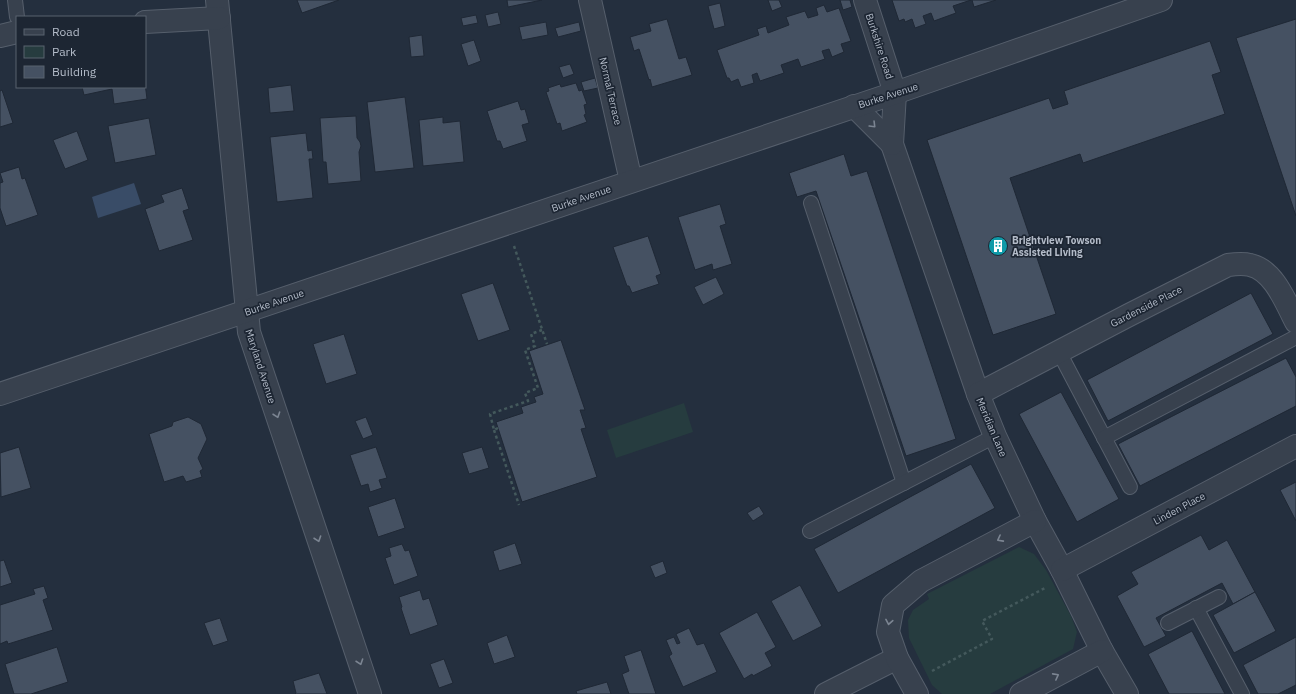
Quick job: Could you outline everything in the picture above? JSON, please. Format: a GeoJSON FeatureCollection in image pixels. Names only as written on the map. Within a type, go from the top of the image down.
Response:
{"type":"FeatureCollection","features":[{"type":"Feature","properties":{"kind":"street","name":"Normal Terrace"},"geometry":{"type":"LineString","coordinates":[[590,0],[631,181]]}},
{"type":"Feature","properties":{"kind":"street","name":"Burkshire Road"},"geometry":{"type":"LineString","coordinates":[[865,0],[895,93]]}},
{"type":"Feature","properties":{"kind":"street","name":"Burke Avenue"},"geometry":{"type":"LineString","coordinates":[[0,394],[895,93],[1161,0]]}},
{"type":"Feature","properties":{"kind":"street"},"geometry":{"type":"LineString","coordinates":[[146,22],[218,9]]}},
{"type":"Feature","properties":{"kind":"street","name":"Maryland Avenue"},"geometry":{"type":"LineString","coordinates":[[218,9],[249,332],[370,694]]}},
{"type":"Feature","properties":{"kind":"street"},"geometry":{"type":"LineString","coordinates":[[0,36],[16,32]]}},
{"type":"Feature","properties":{"kind":"street","name":"Meridian Lane"},"geometry":{"type":"LineString","coordinates":[[895,93],[892,144],[978,394],[995,436],[1035,521],[1062,570],[1102,651],[1127,694]]}},
{"type":"Feature","properties":{"kind":"street","name":"Meridian Lane"},"geometry":{"type":"LineString","coordinates":[[854,106],[892,144]]}},
{"type":"Feature","properties":{"kind":"street","name":"Gardenside Place"},"geometry":{"type":"LineString","coordinates":[[978,394],[1228,265],[1251,265],[1262,270],[1273,280],[1296,322]]}},
{"type":"Feature","properties":{"kind":"street","name":"Linden Place"},"geometry":{"type":"LineString","coordinates":[[1062,570],[1296,446]]}},
{"type":"Feature","properties":{"kind":"street"},"geometry":{"type":"LineString","coordinates":[[914,688],[897,658],[888,632],[892,605],[921,581],[1035,521]]}},
{"type":"Feature","properties":{"kind":"street"},"geometry":{"type":"LineString","coordinates":[[1022,694],[1102,651]]}},
{"type":"Feature","properties":{"kind":"street"},"geometry":{"type":"LineString","coordinates":[[826,694],[897,658]]}},
{"type":"Feature","properties":{"kind":"lane"},"geometry":{"type":"LineString","coordinates":[[15,0],[18,16]]}},
{"type":"Feature","properties":{"kind":"lane"},"geometry":{"type":"LineString","coordinates":[[811,203],[904,483]]}},
{"type":"Feature","properties":{"kind":"lane"},"geometry":{"type":"LineString","coordinates":[[1104,438],[1296,338]]}},
{"type":"Feature","properties":{"kind":"lane"},"geometry":{"type":"LineString","coordinates":[[1059,352],[1130,487]]}},
{"type":"Feature","properties":{"kind":"lane"},"geometry":{"type":"LineString","coordinates":[[810,531],[995,436]]}},
{"type":"Feature","properties":{"kind":"lane"},"geometry":{"type":"LineString","coordinates":[[1168,623],[1218,597]]}},
{"type":"Feature","properties":{"kind":"lane"},"geometry":{"type":"LineString","coordinates":[[1196,608],[1242,694]]}},
{"type":"Feature","properties":{"kind":"path"},"geometry":{"type":"LineString","coordinates":[[513,242],[547,344]]}},
{"type":"Feature","properties":{"kind":"path"},"geometry":{"type":"LineString","coordinates":[[519,505],[490,414],[528,401],[525,393],[538,388],[525,350],[535,346],[532,334],[542,330]]}},
{"type":"Feature","properties":{"kind":"path"},"geometry":{"type":"LineString","coordinates":[[494,430],[498,428]]}},
{"type":"Feature","properties":{"kind":"path"},"geometry":{"type":"LineString","coordinates":[[914,688],[992,639],[982,621],[1046,588]]}},
{"type":"Feature","properties":{"kind":"green space"},"geometry":{"type":"Polygon","coordinates":[[[684,403],[693,432],[616,458],[607,430],[684,403]]]}},
{"type":"Feature","properties":{"kind":"green space"},"geometry":{"type":"Polygon","coordinates":[[[1019,547],[1034,554],[1046,570],[1071,616],[1077,632],[1073,649],[990,694],[942,694],[932,685],[909,638],[908,620],[913,610],[929,599],[927,594],[1019,547]]]}},
{"type":"Feature","properties":{"kind":"water"},"geometry":{"type":"Polygon","coordinates":[[[134,183],[141,204],[98,218],[92,197],[134,183]]]}},
{"type":"Feature","properties":{"kind":"building"},"geometry":{"type":"Polygon","coordinates":[[[297,0],[339,0],[302,13],[297,0]]]}},
{"type":"Feature","properties":{"kind":"building"},"geometry":{"type":"Polygon","coordinates":[[[507,0],[542,0],[508,7],[507,0]]]}},
{"type":"Feature","properties":{"kind":"building"},"geometry":{"type":"Polygon","coordinates":[[[768,0],[779,0],[782,7],[772,11],[768,0]]]}},
{"type":"Feature","properties":{"kind":"building"},"geometry":{"type":"Polygon","coordinates":[[[840,0],[850,0],[852,7],[843,10],[840,0]]]}},
{"type":"Feature","properties":{"kind":"building"},"geometry":{"type":"Polygon","coordinates":[[[892,0],[971,0],[953,6],[956,13],[934,21],[931,13],[923,16],[926,24],[915,28],[912,19],[905,22],[904,19],[899,21],[892,0]]]}},
{"type":"Feature","properties":{"kind":"building"},"geometry":{"type":"Polygon","coordinates":[[[972,0],[996,0],[974,7],[972,0]]]}},
{"type":"Feature","properties":{"kind":"building"},"geometry":{"type":"Polygon","coordinates":[[[720,3],[725,26],[714,29],[708,6],[720,3]]]}},
{"type":"Feature","properties":{"kind":"building"},"geometry":{"type":"Polygon","coordinates":[[[824,5],[827,12],[839,8],[851,41],[841,44],[844,52],[832,57],[829,49],[822,51],[825,59],[801,67],[798,59],[781,65],[784,73],[760,81],[757,73],[752,75],[754,83],[741,87],[738,79],[731,82],[729,78],[727,78],[717,50],[759,35],[757,29],[766,26],[768,33],[789,25],[786,17],[805,11],[808,18],[818,15],[816,8],[824,5]]]}},
{"type":"Feature","properties":{"kind":"building"},"geometry":{"type":"Polygon","coordinates":[[[498,12],[501,24],[488,27],[485,15],[498,12]]]}},
{"type":"Feature","properties":{"kind":"building"},"geometry":{"type":"Polygon","coordinates":[[[476,15],[478,23],[463,26],[461,18],[476,15]]]}},
{"type":"Feature","properties":{"kind":"building"},"geometry":{"type":"Polygon","coordinates":[[[667,19],[679,59],[686,57],[692,75],[652,87],[639,49],[634,51],[630,37],[651,31],[649,24],[667,19]]]}},
{"type":"Feature","properties":{"kind":"building"},"geometry":{"type":"Polygon","coordinates":[[[1296,19],[1296,216],[1236,38],[1296,19]]]}},
{"type":"Feature","properties":{"kind":"building"},"geometry":{"type":"Polygon","coordinates":[[[546,22],[548,35],[522,40],[519,27],[546,22]]]}},
{"type":"Feature","properties":{"kind":"building"},"geometry":{"type":"Polygon","coordinates":[[[579,22],[581,31],[558,37],[555,28],[579,22]]]}},
{"type":"Feature","properties":{"kind":"building"},"geometry":{"type":"Polygon","coordinates":[[[422,35],[424,56],[411,57],[409,37],[422,35]]]}},
{"type":"Feature","properties":{"kind":"building"},"geometry":{"type":"Polygon","coordinates":[[[474,40],[481,61],[468,66],[461,44],[474,40]]]}},
{"type":"Feature","properties":{"kind":"building","name":"Brightview Towson Assisted Living"},"geometry":{"type":"Polygon","coordinates":[[[1210,41],[1221,72],[1212,75],[1225,114],[1083,163],[1080,154],[1010,178],[1056,314],[993,335],[927,140],[1049,98],[1053,109],[1068,104],[1064,91],[1210,41]]]}},
{"type":"Feature","properties":{"kind":"building"},"geometry":{"type":"Polygon","coordinates":[[[570,64],[574,74],[563,78],[559,67],[570,64]]]}},
{"type":"Feature","properties":{"kind":"building"},"geometry":{"type":"Polygon","coordinates":[[[595,78],[598,88],[584,91],[581,82],[595,78]]]}},
{"type":"Feature","properties":{"kind":"building"},"geometry":{"type":"Polygon","coordinates":[[[576,83],[579,91],[582,90],[587,104],[584,105],[586,114],[584,115],[587,122],[562,131],[560,123],[557,124],[546,92],[549,91],[548,88],[560,84],[561,87],[576,83]]]}},
{"type":"Feature","properties":{"kind":"building"},"geometry":{"type":"Polygon","coordinates":[[[291,85],[294,111],[270,113],[268,88],[291,85]]]}},
{"type":"Feature","properties":{"kind":"building"},"geometry":{"type":"Polygon","coordinates":[[[82,88],[146,88],[147,99],[114,104],[112,89],[84,95],[82,88]]]}},
{"type":"Feature","properties":{"kind":"building"},"geometry":{"type":"Polygon","coordinates":[[[2,90],[13,123],[0,127],[0,91],[2,90]]]}},
{"type":"Feature","properties":{"kind":"building"},"geometry":{"type":"Polygon","coordinates":[[[405,97],[414,168],[375,172],[367,102],[405,97]]]}},
{"type":"Feature","properties":{"kind":"building"},"geometry":{"type":"Polygon","coordinates":[[[518,101],[521,110],[525,109],[529,123],[522,125],[527,141],[503,149],[500,141],[497,141],[487,111],[518,101]]]}},
{"type":"Feature","properties":{"kind":"building"},"geometry":{"type":"Polygon","coordinates":[[[356,116],[357,138],[361,146],[359,152],[361,181],[328,184],[326,162],[323,162],[320,118],[356,116]]]}},
{"type":"Feature","properties":{"kind":"building"},"geometry":{"type":"Polygon","coordinates":[[[443,117],[443,123],[460,121],[464,162],[423,166],[419,120],[443,117]]]}},
{"type":"Feature","properties":{"kind":"building"},"geometry":{"type":"Polygon","coordinates":[[[149,118],[156,155],[115,163],[108,126],[149,118]]]}},
{"type":"Feature","properties":{"kind":"building"},"geometry":{"type":"Polygon","coordinates":[[[77,131],[88,160],[65,169],[53,140],[77,131]]]}},
{"type":"Feature","properties":{"kind":"building"},"geometry":{"type":"Polygon","coordinates":[[[306,133],[308,151],[312,150],[313,159],[309,159],[313,198],[277,202],[270,137],[306,133]]]}},
{"type":"Feature","properties":{"kind":"building"},"geometry":{"type":"Polygon","coordinates":[[[844,154],[851,176],[867,171],[956,439],[906,456],[816,191],[797,197],[789,173],[844,154]]]}},
{"type":"Feature","properties":{"kind":"building"},"geometry":{"type":"Polygon","coordinates":[[[19,167],[22,179],[25,178],[38,215],[6,226],[0,208],[0,183],[3,182],[0,173],[19,167]]]}},
{"type":"Feature","properties":{"kind":"building"},"geometry":{"type":"Polygon","coordinates":[[[182,188],[189,209],[183,211],[193,240],[159,251],[145,209],[164,202],[161,195],[182,188]]]}},
{"type":"Feature","properties":{"kind":"building"},"geometry":{"type":"Polygon","coordinates":[[[720,204],[726,224],[720,226],[732,264],[713,270],[712,264],[695,270],[678,217],[720,204]]]}},
{"type":"Feature","properties":{"kind":"building"},"geometry":{"type":"Polygon","coordinates":[[[648,236],[661,274],[656,276],[659,284],[632,293],[629,286],[627,286],[613,247],[648,236]]]}},
{"type":"Feature","properties":{"kind":"building"},"geometry":{"type":"Polygon","coordinates":[[[716,277],[724,294],[703,305],[694,287],[716,277]]]}},
{"type":"Feature","properties":{"kind":"building"},"geometry":{"type":"Polygon","coordinates":[[[493,283],[510,330],[478,341],[461,294],[493,283]]]}},
{"type":"Feature","properties":{"kind":"building"},"geometry":{"type":"Polygon","coordinates":[[[1251,293],[1273,334],[1108,421],[1087,380],[1251,293]]]}},
{"type":"Feature","properties":{"kind":"building"},"geometry":{"type":"Polygon","coordinates":[[[344,334],[357,374],[326,384],[313,344],[344,334]]]}},
{"type":"Feature","properties":{"kind":"building"},"geometry":{"type":"Polygon","coordinates":[[[561,340],[585,410],[580,410],[586,428],[581,429],[597,477],[522,502],[496,422],[523,413],[521,407],[536,402],[534,397],[543,394],[529,351],[561,340]]]}},
{"type":"Feature","properties":{"kind":"building"},"geometry":{"type":"Polygon","coordinates":[[[1286,358],[1296,377],[1296,406],[1140,486],[1118,444],[1286,358]]]}},
{"type":"Feature","properties":{"kind":"building"},"geometry":{"type":"Polygon","coordinates":[[[1061,392],[1119,499],[1077,522],[1019,414],[1061,392]]]}},
{"type":"Feature","properties":{"kind":"building"},"geometry":{"type":"Polygon","coordinates":[[[188,417],[201,424],[207,439],[198,458],[203,469],[200,471],[202,477],[186,482],[183,476],[164,482],[149,434],[172,426],[173,422],[188,417]]]}},
{"type":"Feature","properties":{"kind":"building"},"geometry":{"type":"Polygon","coordinates":[[[366,417],[373,435],[363,439],[355,421],[366,417]]]}},
{"type":"Feature","properties":{"kind":"building"},"geometry":{"type":"Polygon","coordinates":[[[19,447],[31,488],[1,497],[0,453],[19,447]]]}},
{"type":"Feature","properties":{"kind":"building"},"geometry":{"type":"Polygon","coordinates":[[[376,447],[387,478],[379,480],[382,488],[370,492],[368,484],[361,486],[350,455],[376,447]]]}},
{"type":"Feature","properties":{"kind":"building"},"geometry":{"type":"Polygon","coordinates":[[[482,447],[489,468],[469,474],[462,453],[482,447]]]}},
{"type":"Feature","properties":{"kind":"building"},"geometry":{"type":"Polygon","coordinates":[[[971,464],[995,508],[838,593],[814,549],[971,464]]]}},
{"type":"Feature","properties":{"kind":"building"},"geometry":{"type":"Polygon","coordinates":[[[1296,482],[1296,521],[1280,490],[1296,482]]]}},
{"type":"Feature","properties":{"kind":"building"},"geometry":{"type":"Polygon","coordinates":[[[395,498],[405,528],[378,537],[368,507],[395,498]]]}},
{"type":"Feature","properties":{"kind":"building"},"geometry":{"type":"Polygon","coordinates":[[[759,506],[764,514],[753,521],[747,513],[759,506]]]}},
{"type":"Feature","properties":{"kind":"building"},"geometry":{"type":"Polygon","coordinates":[[[1201,535],[1209,550],[1227,540],[1255,592],[1233,604],[1222,583],[1156,618],[1166,636],[1144,647],[1117,596],[1138,584],[1131,572],[1201,535]]]}},
{"type":"Feature","properties":{"kind":"building"},"geometry":{"type":"Polygon","coordinates":[[[515,543],[522,564],[499,571],[493,551],[515,543]]]}},
{"type":"Feature","properties":{"kind":"building"},"geometry":{"type":"Polygon","coordinates":[[[402,544],[405,551],[409,550],[418,576],[394,585],[385,558],[391,556],[389,548],[402,544]]]}},
{"type":"Feature","properties":{"kind":"building"},"geometry":{"type":"Polygon","coordinates":[[[4,560],[12,583],[0,587],[0,561],[4,560]]]}},
{"type":"Feature","properties":{"kind":"building"},"geometry":{"type":"Polygon","coordinates":[[[663,561],[667,573],[655,578],[650,566],[663,561]]]}},
{"type":"Feature","properties":{"kind":"building"},"geometry":{"type":"Polygon","coordinates":[[[800,585],[822,626],[793,641],[771,601],[800,585]]]}},
{"type":"Feature","properties":{"kind":"building"},"geometry":{"type":"Polygon","coordinates":[[[44,586],[48,598],[43,600],[53,630],[8,644],[7,641],[0,644],[0,605],[35,594],[33,589],[44,586]]]}},
{"type":"Feature","properties":{"kind":"building"},"geometry":{"type":"Polygon","coordinates":[[[420,590],[423,600],[429,598],[438,625],[410,635],[399,597],[420,590]]]}},
{"type":"Feature","properties":{"kind":"building"},"geometry":{"type":"Polygon","coordinates":[[[1255,592],[1276,631],[1234,653],[1213,615],[1255,592]]]}},
{"type":"Feature","properties":{"kind":"building"},"geometry":{"type":"Polygon","coordinates":[[[757,612],[776,647],[765,653],[772,666],[744,679],[719,633],[757,612]]]}},
{"type":"Feature","properties":{"kind":"building"},"geometry":{"type":"Polygon","coordinates":[[[220,618],[228,641],[213,646],[204,623],[220,618]]]}},
{"type":"Feature","properties":{"kind":"building"},"geometry":{"type":"Polygon","coordinates":[[[689,628],[697,645],[704,643],[717,672],[683,687],[669,656],[672,654],[666,640],[674,637],[677,644],[680,643],[676,634],[689,628]]]}},
{"type":"Feature","properties":{"kind":"building"},"geometry":{"type":"Polygon","coordinates":[[[1192,631],[1225,694],[1169,694],[1148,654],[1192,631]]]}},
{"type":"Feature","properties":{"kind":"building"},"geometry":{"type":"Polygon","coordinates":[[[507,635],[515,657],[494,664],[487,643],[507,635]]]}},
{"type":"Feature","properties":{"kind":"building"},"geometry":{"type":"Polygon","coordinates":[[[1296,637],[1296,685],[1278,694],[1258,694],[1243,665],[1296,637]]]}},
{"type":"Feature","properties":{"kind":"building"},"geometry":{"type":"Polygon","coordinates":[[[57,647],[68,682],[31,694],[14,694],[5,664],[57,647]]]}},
{"type":"Feature","properties":{"kind":"building"},"geometry":{"type":"Polygon","coordinates":[[[641,650],[656,694],[629,694],[622,674],[629,671],[624,656],[641,650]]]}},
{"type":"Feature","properties":{"kind":"building"},"geometry":{"type":"Polygon","coordinates":[[[444,659],[453,683],[439,688],[430,664],[444,659]]]}},
{"type":"Feature","properties":{"kind":"building"},"geometry":{"type":"Polygon","coordinates":[[[319,673],[327,694],[295,694],[293,681],[319,673]]]}},
{"type":"Feature","properties":{"kind":"building"},"geometry":{"type":"Polygon","coordinates":[[[607,682],[611,694],[577,694],[576,691],[607,682]]]}},
{"type":"Feature","properties":{"kind":"place","name":"Brightview Towson Assisted Living"},"geometry":{"type":"Point","coordinates":[998,246]}}]}
